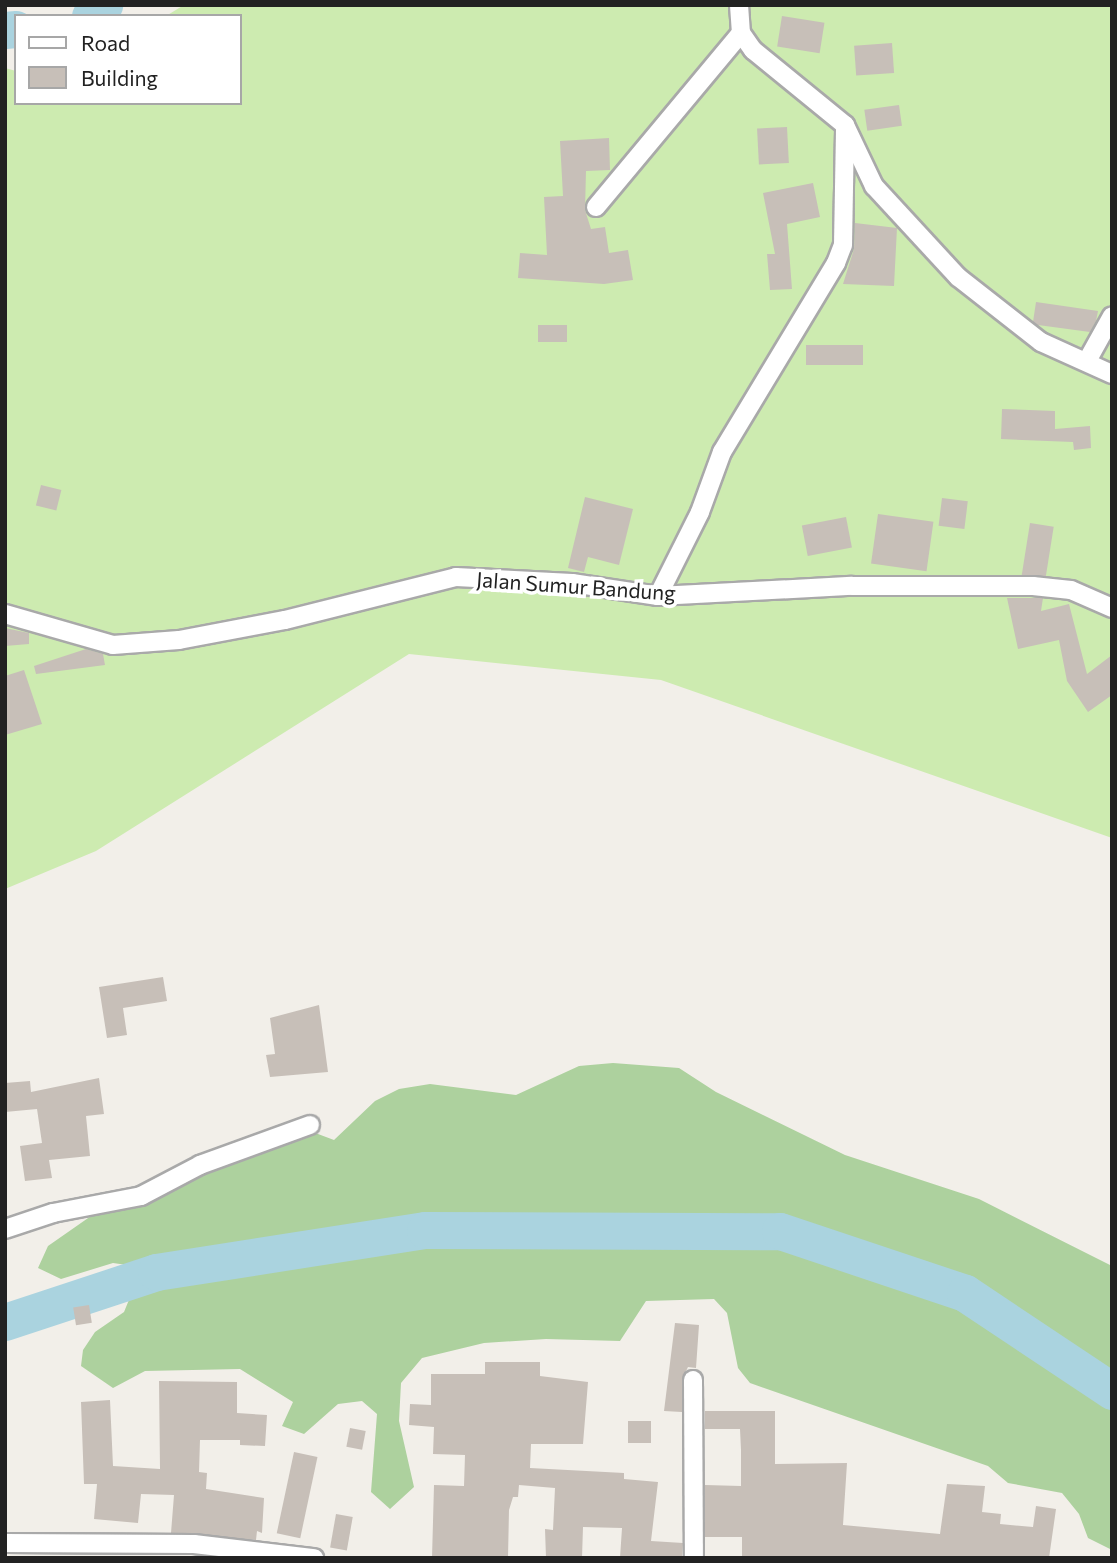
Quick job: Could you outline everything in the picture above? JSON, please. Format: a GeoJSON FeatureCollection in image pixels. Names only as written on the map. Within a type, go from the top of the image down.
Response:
{"type":"FeatureCollection","features":[{"type":"Feature","properties":{"kind":"street"},"geometry":{"type":"LineString","coordinates":[[739,5],[741,33],[753,50],[845,125],[874,186],[958,277],[1041,342],[1112,374]]}},
{"type":"Feature","properties":{"kind":"street"},"geometry":{"type":"LineString","coordinates":[[596,207],[741,33]]}},
{"type":"Feature","properties":{"kind":"street"},"geometry":{"type":"LineString","coordinates":[[658,596],[700,512],[722,452],[836,263],[843,245],[845,125]]}},
{"type":"Feature","properties":{"kind":"street"},"geometry":{"type":"LineString","coordinates":[[1087,361],[1112,317]]}},
{"type":"Feature","properties":{"kind":"street","name":"Jalan Sumur Bandung"},"geometry":{"type":"LineString","coordinates":[[5,614],[113,645],[179,640],[285,620],[456,577],[572,583],[658,596],[995,585],[1071,590],[1112,608]]}},
{"type":"Feature","properties":{"kind":"street"},"geometry":{"type":"LineString","coordinates":[[5,1229],[53,1213],[141,1196],[200,1165],[310,1125]]}},
{"type":"Feature","properties":{"kind":"street"},"geometry":{"type":"LineString","coordinates":[[693,1380],[694,1558]]}},
{"type":"Feature","properties":{"kind":"street"},"geometry":{"type":"LineString","coordinates":[[5,1543],[60,1551],[194,1544],[314,1558]]}},
{"type":"Feature","properties":{"kind":"green space"},"geometry":{"type":"Polygon","coordinates":[[[184,5],[1112,5],[1112,838],[661,680],[409,654],[96,851],[5,889],[5,68],[14,70],[14,105],[242,105],[242,14],[169,14],[184,5]]]}},
{"type":"Feature","properties":{"kind":"green space"},"geometry":{"type":"Polygon","coordinates":[[[613,1063],[679,1068],[716,1092],[845,1155],[979,1199],[1112,1266],[1112,1550],[1088,1538],[1079,1514],[1062,1493],[1008,1483],[988,1466],[750,1383],[738,1368],[727,1313],[714,1299],[646,1301],[620,1341],[546,1339],[484,1343],[422,1358],[401,1383],[399,1421],[414,1487],[390,1509],[371,1492],[377,1414],[362,1401],[338,1404],[304,1434],[282,1426],[293,1402],[240,1369],[145,1371],[113,1388],[81,1366],[83,1350],[95,1332],[124,1312],[133,1290],[134,1266],[113,1263],[61,1279],[38,1268],[48,1246],[91,1216],[143,1202],[202,1171],[310,1131],[334,1140],[375,1101],[399,1089],[430,1084],[516,1095],[579,1066],[613,1063]]]}},
{"type":"Feature","properties":{"kind":"building"},"geometry":{"type":"Polygon","coordinates":[[[782,16],[824,23],[820,53],[777,47],[782,16]]]}},
{"type":"Feature","properties":{"kind":"building"},"geometry":{"type":"Polygon","coordinates":[[[892,43],[894,73],[856,76],[854,46],[892,43]]]}},
{"type":"Feature","properties":{"kind":"building"},"geometry":{"type":"Polygon","coordinates":[[[899,105],[902,126],[867,131],[864,110],[899,105]]]}},
{"type":"Feature","properties":{"kind":"building"},"geometry":{"type":"Polygon","coordinates":[[[787,127],[789,163],[759,165],[757,129],[787,127]]]}},
{"type":"Feature","properties":{"kind":"building"},"geometry":{"type":"Polygon","coordinates":[[[609,138],[610,170],[586,171],[585,210],[591,229],[605,227],[609,253],[628,250],[633,280],[604,284],[518,278],[520,253],[547,255],[544,197],[563,196],[560,141],[609,138]]]}},
{"type":"Feature","properties":{"kind":"building"},"geometry":{"type":"Polygon","coordinates":[[[813,183],[820,217],[787,224],[792,289],[770,290],[767,254],[775,254],[763,193],[813,183]]]}},
{"type":"Feature","properties":{"kind":"building"},"geometry":{"type":"Polygon","coordinates":[[[855,223],[897,228],[894,286],[843,284],[854,249],[855,223]]]}},
{"type":"Feature","properties":{"kind":"building"},"geometry":{"type":"Polygon","coordinates":[[[1036,302],[1098,311],[1096,321],[1090,332],[1038,325],[1033,322],[1036,302]]]}},
{"type":"Feature","properties":{"kind":"building"},"geometry":{"type":"Polygon","coordinates":[[[538,325],[567,325],[567,342],[538,342],[538,325]]]}},
{"type":"Feature","properties":{"kind":"building"},"geometry":{"type":"Polygon","coordinates":[[[806,345],[863,345],[863,365],[806,365],[806,345]]]}},
{"type":"Feature","properties":{"kind":"building"},"geometry":{"type":"Polygon","coordinates":[[[1002,409],[1055,411],[1055,429],[1090,426],[1091,448],[1074,450],[1073,442],[1001,439],[1002,409]]]}},
{"type":"Feature","properties":{"kind":"building"},"geometry":{"type":"Polygon","coordinates":[[[41,485],[61,490],[56,510],[36,505],[41,485]]]}},
{"type":"Feature","properties":{"kind":"building"},"geometry":{"type":"Polygon","coordinates":[[[585,497],[633,509],[619,565],[588,557],[584,572],[568,568],[585,497]]]}},
{"type":"Feature","properties":{"kind":"building"},"geometry":{"type":"Polygon","coordinates":[[[942,498],[968,501],[964,529],[939,526],[942,498]]]}},
{"type":"Feature","properties":{"kind":"building"},"geometry":{"type":"Polygon","coordinates":[[[878,514],[933,522],[926,571],[871,564],[878,514]]]}},
{"type":"Feature","properties":{"kind":"building"},"geometry":{"type":"Polygon","coordinates":[[[846,517],[852,547],[808,556],[802,526],[846,517]]]}},
{"type":"Feature","properties":{"kind":"building"},"geometry":{"type":"Polygon","coordinates":[[[1030,523],[1054,527],[1045,579],[1022,575],[1030,523]]]}},
{"type":"Feature","properties":{"kind":"building"},"geometry":{"type":"Polygon","coordinates":[[[1007,598],[1043,598],[1041,611],[1069,604],[1087,674],[1112,655],[1112,695],[1088,712],[1067,681],[1059,640],[1018,649],[1007,598]]]}},
{"type":"Feature","properties":{"kind":"building"},"geometry":{"type":"Polygon","coordinates":[[[5,628],[29,633],[29,644],[5,646],[5,628]]]}},
{"type":"Feature","properties":{"kind":"building"},"geometry":{"type":"Polygon","coordinates":[[[86,649],[103,654],[105,665],[36,674],[34,666],[86,649]]]}},
{"type":"Feature","properties":{"kind":"building"},"geometry":{"type":"Polygon","coordinates":[[[24,670],[42,724],[5,735],[5,676],[24,670]]]}},
{"type":"Feature","properties":{"kind":"building"},"geometry":{"type":"Polygon","coordinates":[[[163,977],[167,1001],[123,1008],[127,1035],[107,1038],[99,987],[163,977]]]}},
{"type":"Feature","properties":{"kind":"building"},"geometry":{"type":"Polygon","coordinates":[[[319,1005],[328,1072],[270,1077],[266,1055],[275,1054],[270,1018],[319,1005]]]}},
{"type":"Feature","properties":{"kind":"building"},"geometry":{"type":"Polygon","coordinates":[[[99,1078],[104,1114],[86,1116],[90,1156],[49,1160],[52,1178],[25,1181],[20,1146],[42,1143],[37,1109],[5,1112],[5,1083],[30,1081],[31,1092],[99,1078]]]}},
{"type":"Feature","properties":{"kind":"building"},"geometry":{"type":"Polygon","coordinates":[[[89,1305],[92,1323],[76,1325],[73,1308],[89,1305]]]}},
{"type":"Feature","properties":{"kind":"building"},"geometry":{"type":"Polygon","coordinates":[[[675,1323],[699,1325],[696,1368],[688,1367],[682,1379],[682,1412],[664,1411],[675,1323]]]}},
{"type":"Feature","properties":{"kind":"building"},"geometry":{"type":"Polygon","coordinates":[[[485,1362],[540,1362],[540,1376],[588,1382],[583,1444],[531,1444],[530,1468],[624,1473],[624,1479],[658,1482],[651,1541],[683,1543],[682,1558],[620,1558],[622,1528],[583,1527],[582,1558],[546,1558],[545,1529],[553,1530],[555,1488],[519,1485],[518,1497],[513,1497],[509,1510],[508,1558],[432,1558],[434,1485],[464,1486],[465,1455],[433,1454],[434,1427],[409,1425],[410,1404],[431,1405],[431,1374],[485,1374],[485,1362]]]}},
{"type":"Feature","properties":{"kind":"building"},"geometry":{"type":"Polygon","coordinates":[[[159,1381],[237,1382],[237,1413],[267,1415],[265,1446],[240,1445],[240,1440],[200,1440],[199,1472],[207,1473],[206,1489],[264,1498],[262,1533],[257,1531],[256,1540],[171,1533],[174,1495],[141,1494],[138,1523],[94,1519],[97,1484],[84,1484],[81,1402],[110,1400],[113,1466],[160,1469],[159,1381]]]}},
{"type":"Feature","properties":{"kind":"building"},"geometry":{"type":"Polygon","coordinates":[[[705,1411],[775,1411],[775,1464],[847,1463],[843,1525],[940,1534],[947,1484],[985,1486],[982,1512],[1001,1514],[1000,1524],[1033,1527],[1036,1506],[1056,1509],[1049,1558],[742,1558],[742,1537],[705,1537],[705,1485],[741,1486],[741,1450],[740,1429],[705,1429],[705,1411]]]}},
{"type":"Feature","properties":{"kind":"building"},"geometry":{"type":"Polygon","coordinates":[[[628,1421],[651,1421],[651,1443],[628,1443],[628,1421]]]}},
{"type":"Feature","properties":{"kind":"building"},"geometry":{"type":"Polygon","coordinates":[[[350,1428],[366,1431],[362,1450],[346,1447],[350,1428]]]}},
{"type":"Feature","properties":{"kind":"building"},"geometry":{"type":"Polygon","coordinates":[[[294,1452],[317,1457],[300,1538],[277,1533],[294,1452]]]}},
{"type":"Feature","properties":{"kind":"building"},"geometry":{"type":"Polygon","coordinates":[[[336,1514],[353,1517],[347,1550],[330,1547],[336,1514]]]}},
{"type":"Feature","properties":{"kind":"waterway"},"geometry":{"type":"LineString","coordinates":[[93,14],[104,5]]}},
{"type":"Feature","properties":{"kind":"waterway"},"geometry":{"type":"LineString","coordinates":[[5,30],[14,29]]}},
{"type":"Feature","properties":{"kind":"waterway"},"geometry":{"type":"LineString","coordinates":[[5,1322],[156,1272],[425,1230],[780,1231],[965,1293],[1112,1391]]}}]}
